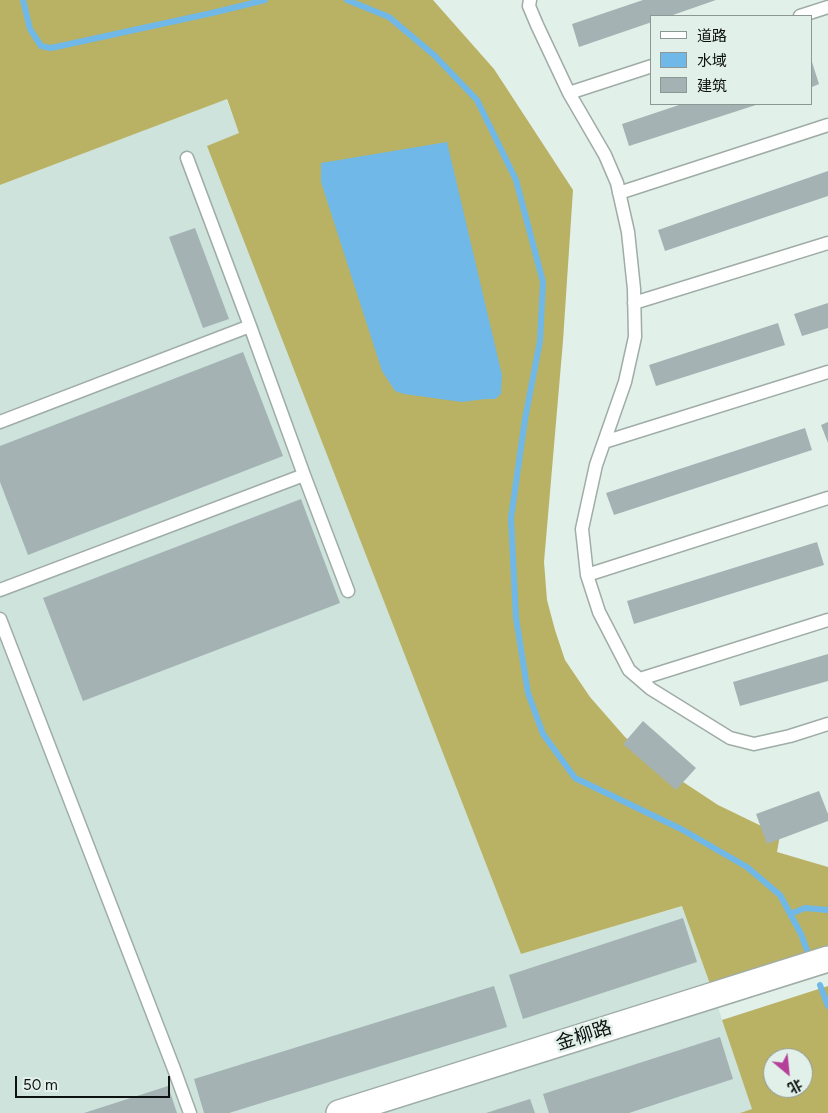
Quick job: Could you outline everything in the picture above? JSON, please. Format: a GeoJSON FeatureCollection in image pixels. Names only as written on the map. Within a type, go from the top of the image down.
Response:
{"type":"FeatureCollection","features":[{"type":"Feature","properties":{"kind":"street","name":"金柳路"},"geometry":{"type":"LineString","coordinates":[[339,1113],[828,958]]}},
{"type":"Feature","properties":{"kind":"lane"},"geometry":{"type":"LineString","coordinates":[[530,0],[529,6],[569,93],[605,155],[617,183],[628,232],[635,337],[625,382],[596,465],[582,529],[587,575],[598,612],[629,670],[652,689],[730,738],[754,744],[790,736],[828,724]]}},
{"type":"Feature","properties":{"kind":"lane"},"geometry":{"type":"LineString","coordinates":[[803,15],[828,7]]}},
{"type":"Feature","properties":{"kind":"lane"},"geometry":{"type":"LineString","coordinates":[[569,93],[650,67]]}},
{"type":"Feature","properties":{"kind":"lane"},"geometry":{"type":"LineString","coordinates":[[619,193],[828,125]]}},
{"type":"Feature","properties":{"kind":"lane"},"geometry":{"type":"LineString","coordinates":[[187,158],[348,591]]}},
{"type":"Feature","properties":{"kind":"lane"},"geometry":{"type":"LineString","coordinates":[[634,303],[828,243]]}},
{"type":"Feature","properties":{"kind":"lane"},"geometry":{"type":"LineString","coordinates":[[0,422],[250,326]]}},
{"type":"Feature","properties":{"kind":"lane"},"geometry":{"type":"LineString","coordinates":[[604,442],[828,372]]}},
{"type":"Feature","properties":{"kind":"lane"},"geometry":{"type":"LineString","coordinates":[[0,590],[304,475]]}},
{"type":"Feature","properties":{"kind":"lane"},"geometry":{"type":"LineString","coordinates":[[587,575],[828,498]]}},
{"type":"Feature","properties":{"kind":"lane"},"geometry":{"type":"LineString","coordinates":[[0,619],[190,1113]]}},
{"type":"Feature","properties":{"kind":"lane"},"geometry":{"type":"LineString","coordinates":[[640,679],[828,620]]}},
{"type":"Feature","properties":{"kind":"shaded area"},"geometry":{"type":"Polygon","coordinates":[[[0,0],[433,0],[494,69],[573,190],[563,341],[544,562],[547,600],[565,660],[590,697],[625,737],[665,770],[718,805],[780,835],[777,852],[828,867],[828,948],[710,984],[682,906],[521,954],[207,146],[239,133],[227,99],[0,185],[0,0]]]}},
{"type":"Feature","properties":{"kind":"shaded area"},"geometry":{"type":"Polygon","coordinates":[[[226,99],[240,133],[208,146],[521,954],[683,906],[753,1109],[740,1113],[0,1113],[0,185],[226,99]]]}},
{"type":"Feature","properties":{"kind":"shaded area"},"geometry":{"type":"Polygon","coordinates":[[[828,986],[828,1113],[740,1113],[752,1109],[722,1020],[828,986]]]}},
{"type":"Feature","properties":{"kind":"water"},"geometry":{"type":"Polygon","coordinates":[[[447,142],[502,375],[501,394],[495,399],[462,402],[404,394],[395,391],[382,371],[321,182],[321,163],[447,142]]]}},
{"type":"Feature","properties":{"kind":"building"},"geometry":{"type":"Polygon","coordinates":[[[643,0],[716,0],[673,15],[650,15],[650,23],[579,47],[572,24],[643,0]]]}},
{"type":"Feature","properties":{"kind":"building"},"geometry":{"type":"Polygon","coordinates":[[[813,65],[819,84],[813,87],[813,65]]]}},
{"type":"Feature","properties":{"kind":"building"},"geometry":{"type":"Polygon","coordinates":[[[679,105],[756,105],[629,146],[622,124],[679,105]]]}},
{"type":"Feature","properties":{"kind":"building"},"geometry":{"type":"Polygon","coordinates":[[[828,171],[828,196],[665,251],[658,230],[828,171]]]}},
{"type":"Feature","properties":{"kind":"building"},"geometry":{"type":"Polygon","coordinates":[[[195,228],[229,319],[203,328],[169,237],[195,228]]]}},
{"type":"Feature","properties":{"kind":"building"},"geometry":{"type":"Polygon","coordinates":[[[828,303],[828,328],[802,336],[794,314],[828,303]]]}},
{"type":"Feature","properties":{"kind":"building"},"geometry":{"type":"Polygon","coordinates":[[[778,323],[785,345],[656,386],[649,365],[778,323]]]}},
{"type":"Feature","properties":{"kind":"building"},"geometry":{"type":"Polygon","coordinates":[[[243,352],[283,456],[28,555],[0,482],[0,446],[243,352]]]}},
{"type":"Feature","properties":{"kind":"building"},"geometry":{"type":"Polygon","coordinates":[[[828,422],[828,443],[821,425],[828,422]]]}},
{"type":"Feature","properties":{"kind":"building"},"geometry":{"type":"Polygon","coordinates":[[[805,428],[812,450],[614,515],[606,493],[805,428]]]}},
{"type":"Feature","properties":{"kind":"building"},"geometry":{"type":"Polygon","coordinates":[[[301,499],[340,603],[83,701],[43,598],[301,499]]]}},
{"type":"Feature","properties":{"kind":"building"},"geometry":{"type":"Polygon","coordinates":[[[817,542],[824,565],[634,624],[627,601],[817,542]]]}},
{"type":"Feature","properties":{"kind":"building"},"geometry":{"type":"Polygon","coordinates":[[[828,654],[828,681],[740,706],[733,682],[828,654]]]}},
{"type":"Feature","properties":{"kind":"building"},"geometry":{"type":"Polygon","coordinates":[[[643,721],[696,768],[676,790],[623,744],[643,721]]]}},
{"type":"Feature","properties":{"kind":"building"},"geometry":{"type":"Polygon","coordinates":[[[819,791],[828,814],[828,821],[767,844],[756,814],[819,791]]]}},
{"type":"Feature","properties":{"kind":"building"},"geometry":{"type":"Polygon","coordinates":[[[683,918],[697,962],[523,1019],[509,975],[683,918]]]}},
{"type":"Feature","properties":{"kind":"building"},"geometry":{"type":"Polygon","coordinates":[[[494,986],[507,1027],[229,1113],[204,1113],[194,1079],[494,986]]]}},
{"type":"Feature","properties":{"kind":"building"},"geometry":{"type":"Polygon","coordinates":[[[720,1037],[733,1079],[629,1113],[549,1113],[543,1094],[720,1037]]]}},
{"type":"Feature","properties":{"kind":"building"},"geometry":{"type":"Polygon","coordinates":[[[168,1086],[177,1113],[84,1113],[168,1086]]]}},
{"type":"Feature","properties":{"kind":"building"},"geometry":{"type":"Polygon","coordinates":[[[530,1099],[535,1113],[486,1113],[530,1099]]]}},
{"type":"Feature","properties":{"kind":"waterway"},"geometry":{"type":"LineString","coordinates":[[23,0],[30,29],[41,46],[51,48],[265,0]]}},
{"type":"Feature","properties":{"kind":"waterway"},"geometry":{"type":"LineString","coordinates":[[347,0],[389,17],[434,55],[477,100],[516,180],[543,282],[540,341],[525,419],[511,518],[516,618],[528,693],[543,734],[575,778],[681,829],[747,867],[780,895],[801,934],[808,953]]}},
{"type":"Feature","properties":{"kind":"waterway"},"geometry":{"type":"LineString","coordinates":[[790,914],[805,908],[828,910]]}},
{"type":"Feature","properties":{"kind":"waterway"},"geometry":{"type":"LineString","coordinates":[[820,985],[828,1006]]}}]}
